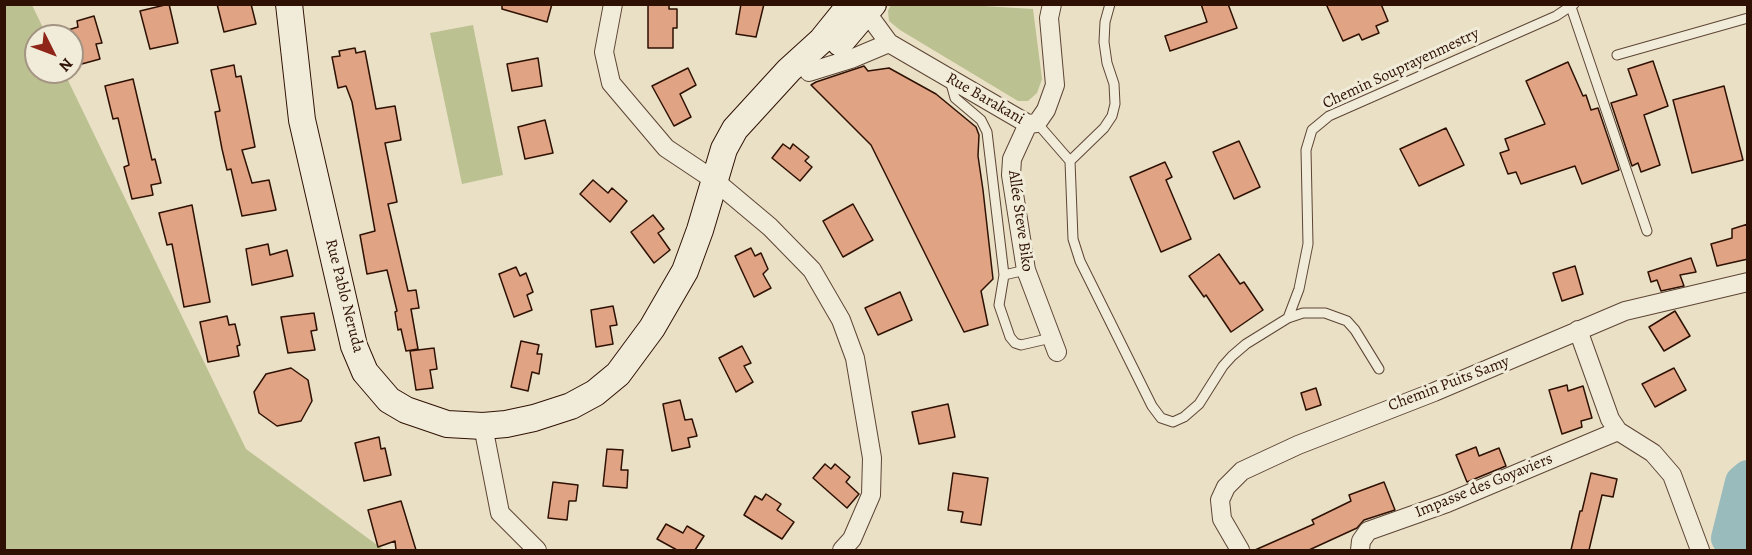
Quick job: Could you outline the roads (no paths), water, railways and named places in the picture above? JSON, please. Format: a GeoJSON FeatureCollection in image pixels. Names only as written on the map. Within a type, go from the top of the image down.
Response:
{"type":"FeatureCollection","features":[{"type":"Feature","properties":{"kind":"main road","name":"Rue Pablo Neruda"},"geometry":{"type":"LineString","coordinates":[[289,4],[302,120],[354,346],[365,372],[389,400],[406,410],[447,424],[483,426],[534,418],[571,406],[595,393],[618,374],[652,328],[685,271],[700,230],[724,149],[735,129],[789,70],[864,7]]}},
{"type":"Feature","properties":{"kind":"main road","name":"Rue Pablo Neruda"},"geometry":{"type":"LineString","coordinates":[[774,88],[809,72],[849,34],[864,7]]}},
{"type":"Feature","properties":{"kind":"street"},"geometry":{"type":"LineString","coordinates":[[613,4],[603,52],[611,84],[666,148],[714,180],[770,227],[812,270],[841,320],[855,358],[872,459],[871,495],[852,539],[842,550]]}},
{"type":"Feature","properties":{"kind":"street","name":"Rue Barakani"},"geometry":{"type":"LineString","coordinates":[[864,7],[889,43],[950,80],[1033,124],[1052,98],[1055,85],[1049,18],[1052,4]]}},
{"type":"Feature","properties":{"kind":"street"},"geometry":{"type":"LineString","coordinates":[[809,72],[851,59],[889,43]]}},
{"type":"Feature","properties":{"kind":"street","name":"Allée Steve Biko"},"geometry":{"type":"LineString","coordinates":[[1033,124],[1012,159],[1011,175],[1026,270],[1054,345]]}},
{"type":"Feature","properties":{"kind":"street","name":"Chemin Puits Samy"},"geometry":{"type":"LineString","coordinates":[[1240,550],[1222,519],[1220,500],[1226,487],[1242,471],[1298,445],[1467,378],[1624,311],[1748,282]]}},
{"type":"Feature","properties":{"kind":"street"},"geometry":{"type":"LineString","coordinates":[[1578,330],[1610,419],[1618,431],[1653,453],[1672,475],[1701,550]]}},
{"type":"Feature","properties":{"kind":"street"},"geometry":{"type":"LineString","coordinates":[[483,426],[501,513],[537,550]]}},
{"type":"Feature","properties":{"kind":"street","name":"Impasse des Goyaviers"},"geometry":{"type":"LineString","coordinates":[[1360,550],[1361,541],[1368,531],[1447,503],[1618,431]]}},
{"type":"Feature","properties":{"kind":"lane"},"geometry":{"type":"LineString","coordinates":[[1067,157],[1104,128],[1112,116],[1115,104],[1113,84],[1104,42],[1105,22],[1110,4]]}},
{"type":"Feature","properties":{"kind":"lane"},"geometry":{"type":"LineString","coordinates":[[1573,6],[1647,231]]}},
{"type":"Feature","properties":{"kind":"lane","name":"Chemin Souprayenmestry"},"geometry":{"type":"LineString","coordinates":[[1288,318],[1299,288],[1308,244],[1306,150],[1312,130],[1329,116],[1556,16],[1573,6]]}},
{"type":"Feature","properties":{"kind":"lane"},"geometry":{"type":"LineString","coordinates":[[1617,55],[1748,18]]}},
{"type":"Feature","properties":{"kind":"lane"},"geometry":{"type":"LineString","coordinates":[[950,80],[955,98],[981,120],[987,132],[1004,275],[999,305],[1010,337],[1015,343],[1021,345],[1054,345]]}},
{"type":"Feature","properties":{"kind":"lane"},"geometry":{"type":"LineString","coordinates":[[1033,124],[1067,157],[1073,238],[1080,261],[1152,406],[1161,418],[1173,422],[1185,417],[1199,404],[1232,356],[1246,344],[1288,318],[1304,313],[1325,313],[1347,321],[1379,369]]}},
{"type":"Feature","properties":{"kind":"lane"},"geometry":{"type":"LineString","coordinates":[[1004,275],[1026,270]]}},
{"type":"Feature","properties":{"kind":"waterway"},"geometry":{"type":"LineString","coordinates":[[1737,550],[1728,538],[1742,482],[1748,477]]}}]}
